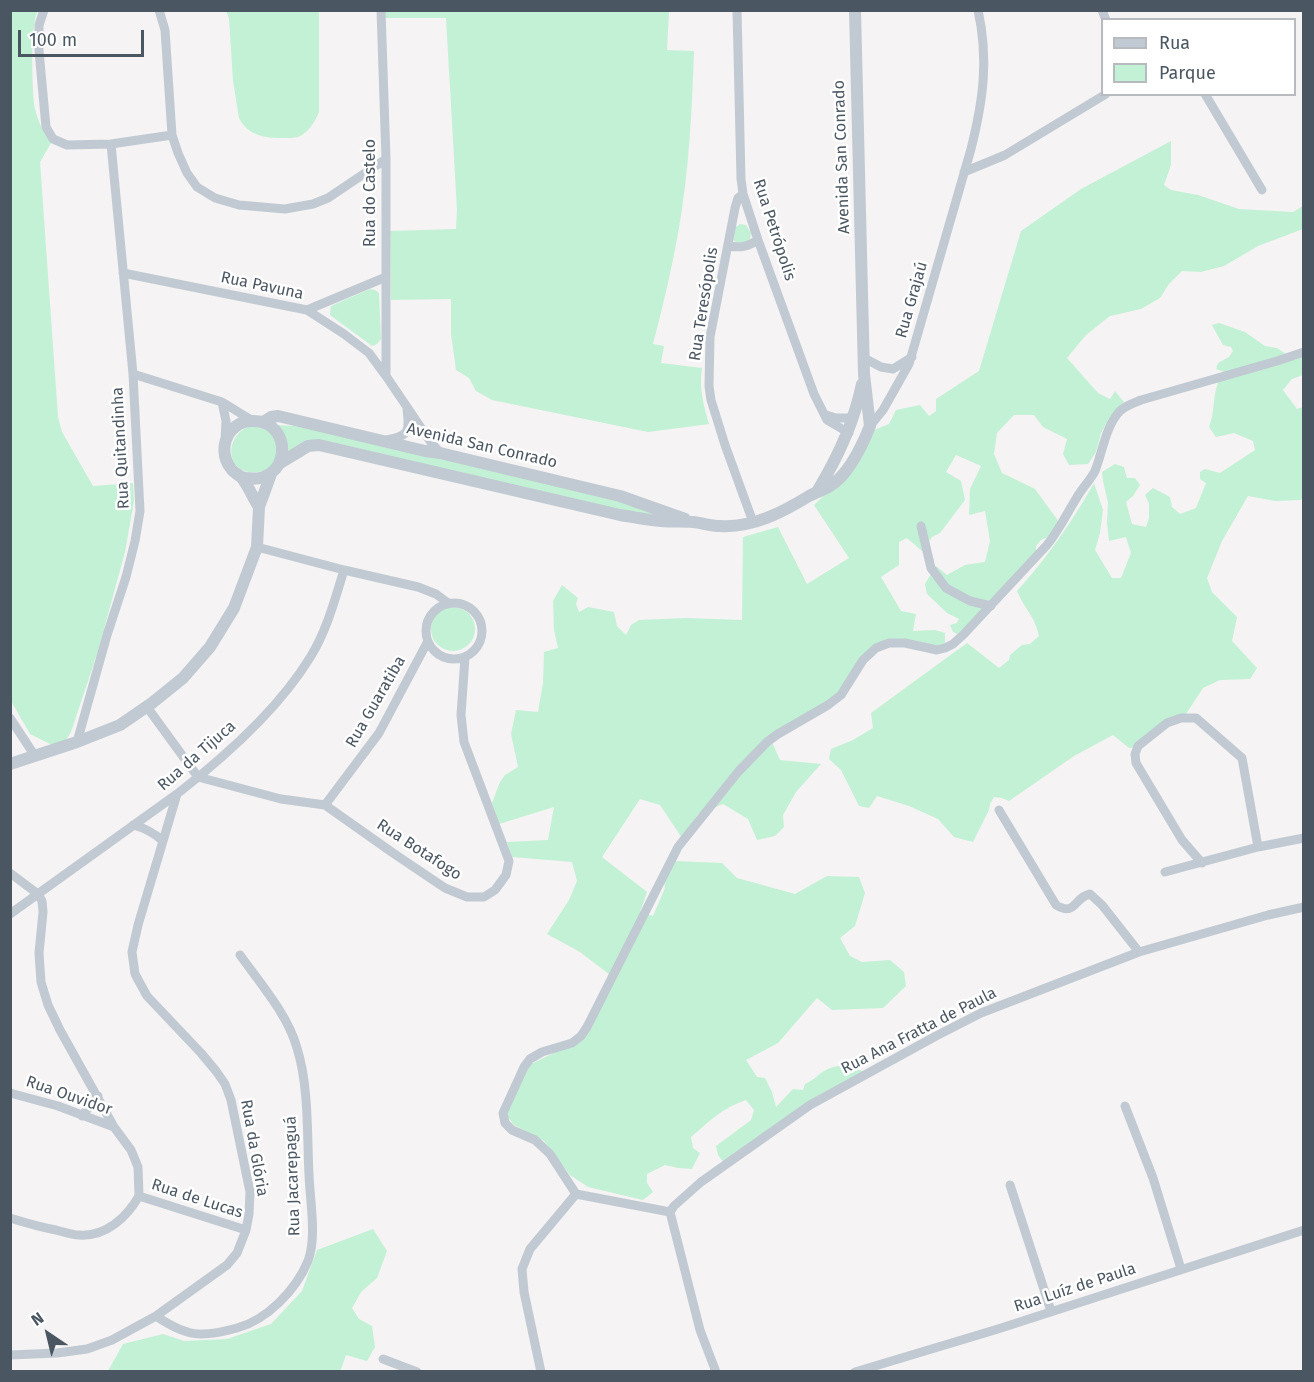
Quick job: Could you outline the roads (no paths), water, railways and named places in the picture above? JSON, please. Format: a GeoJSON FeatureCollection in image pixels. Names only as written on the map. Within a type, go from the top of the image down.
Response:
{"type":"FeatureCollection","features":[{"type":"Feature","properties":{"kind":"street"},"geometry":{"type":"LineString","coordinates":[[44,10],[39,25],[39,51],[46,128],[53,139],[67,145],[111,144],[172,135]]}},
{"type":"Feature","properties":{"kind":"street"},"geometry":{"type":"LineString","coordinates":[[159,10],[165,30],[172,135],[183,163],[197,188],[214,198],[239,205],[285,209],[313,204],[328,198],[386,159]]}},
{"type":"Feature","properties":{"kind":"street","name":"Rua do Castelo"},"geometry":{"type":"LineString","coordinates":[[381,10],[386,159],[387,376]]}},
{"type":"Feature","properties":{"kind":"street","name":"Rua Petrópolis"},"geometry":{"type":"LineString","coordinates":[[737,10],[741,179],[744,194],[758,240],[823,414]]}},
{"type":"Feature","properties":{"kind":"street","name":"Avenida San Conrado"},"geometry":{"type":"LineString","coordinates":[[280,463],[308,446],[319,445],[620,515],[720,526],[753,522],[776,515],[818,490],[828,488],[840,478],[852,462],[870,426],[864,374],[855,10]]}},
{"type":"Feature","properties":{"kind":"street","name":"Rua Grajaú"},"geometry":{"type":"LineString","coordinates":[[870,426],[883,410],[906,372],[912,357],[977,126],[984,83],[984,49],[978,10]]}},
{"type":"Feature","properties":{"kind":"street"},"geometry":{"type":"LineString","coordinates":[[964,172],[1005,155],[1103,96]]}},
{"type":"Feature","properties":{"kind":"street"},"geometry":{"type":"LineString","coordinates":[[1206,96],[1262,190]]}},
{"type":"Feature","properties":{"kind":"street","name":"Rua Quitandinha"},"geometry":{"type":"LineString","coordinates":[[77,742],[126,577],[140,511],[133,374],[111,144]]}},
{"type":"Feature","properties":{"kind":"street","name":"Rua Teresópolis"},"geometry":{"type":"LineString","coordinates":[[744,194],[738,198],[735,208],[710,337],[709,387],[725,445],[753,522]]}},
{"type":"Feature","properties":{"kind":"street"},"geometry":{"type":"LineString","coordinates":[[728,246],[747,247],[758,240]]}},
{"type":"Feature","properties":{"kind":"street","name":"Rua Pavuna"},"geometry":{"type":"LineString","coordinates":[[123,273],[307,310],[369,353],[440,453]]}},
{"type":"Feature","properties":{"kind":"street"},"geometry":{"type":"LineString","coordinates":[[307,310],[386,277]]}},
{"type":"Feature","properties":{"kind":"street"},"geometry":{"type":"LineString","coordinates":[[716,1371],[700,1330],[670,1212],[576,1194],[550,1154],[535,1140],[512,1130],[505,1123],[503,1113],[524,1067],[530,1059],[542,1052],[572,1043],[581,1036],[678,847],[738,772],[778,734],[841,695],[863,660],[876,648],[889,643],[905,643],[937,650],[945,648],[964,634],[1055,534],[1095,472],[1106,437],[1114,418],[1121,410],[1141,400],[1304,352]]}},
{"type":"Feature","properties":{"kind":"street"},"geometry":{"type":"LineString","coordinates":[[864,358],[881,367],[893,369],[912,357]]}},
{"type":"Feature","properties":{"kind":"street"},"geometry":{"type":"LineString","coordinates":[[893,369],[899,383]]}},
{"type":"Feature","properties":{"kind":"street"},"geometry":{"type":"LineString","coordinates":[[10,764],[120,726],[183,678],[210,647],[234,608],[257,547],[259,507],[271,474],[280,463],[283,453],[279,434],[272,427],[222,402],[133,374]]}},
{"type":"Feature","properties":{"kind":"street","name":"Avenida San Conrado"},"geometry":{"type":"LineString","coordinates":[[818,490],[849,433],[864,374]]}},
{"type":"Feature","properties":{"kind":"street"},"geometry":{"type":"LineString","coordinates":[[222,402],[226,421],[224,453],[233,472],[251,480],[262,479],[271,474]]}},
{"type":"Feature","properties":{"kind":"street"},"geometry":{"type":"LineString","coordinates":[[384,440],[399,438],[406,432],[409,425],[407,407]]}},
{"type":"Feature","properties":{"kind":"street"},"geometry":{"type":"LineString","coordinates":[[823,414],[836,418],[862,419],[870,426]]}},
{"type":"Feature","properties":{"kind":"street"},"geometry":{"type":"LineString","coordinates":[[823,414],[827,420],[864,441]]}},
{"type":"Feature","properties":{"kind":"street","name":"Avenida San Conrado"},"geometry":{"type":"LineString","coordinates":[[258,421],[279,416],[440,453],[620,496],[692,522]]}},
{"type":"Feature","properties":{"kind":"street"},"geometry":{"type":"LineString","coordinates":[[225,443],[235,427],[244,422],[258,421]]}},
{"type":"Feature","properties":{"kind":"street"},"geometry":{"type":"LineString","coordinates":[[241,477],[259,507]]}},
{"type":"Feature","properties":{"kind":"street"},"geometry":{"type":"LineString","coordinates":[[921,526],[931,568],[946,588],[970,601],[991,606]]}},
{"type":"Feature","properties":{"kind":"street"},"geometry":{"type":"LineString","coordinates":[[257,547],[418,587],[436,594],[448,603]]}},
{"type":"Feature","properties":{"kind":"street","name":"Rua da Tijuca"},"geometry":{"type":"LineString","coordinates":[[10,914],[177,794],[247,734],[294,682],[312,655],[326,626],[344,570]]}},
{"type":"Feature","properties":{"kind":"street"},"geometry":{"type":"LineString","coordinates":[[457,602],[474,610],[482,626],[479,644],[465,657],[446,658],[435,651],[428,641],[427,622],[432,613],[448,603],[457,602]]}},
{"type":"Feature","properties":{"kind":"street","name":"Rua Guaratiba"},"geometry":{"type":"LineString","coordinates":[[325,805],[380,733],[428,641]]}},
{"type":"Feature","properties":{"kind":"street","name":"Rua Botafogo"},"geometry":{"type":"LineString","coordinates":[[198,777],[281,799],[325,805],[445,888],[467,897],[484,897],[495,890],[506,875],[509,861],[464,742],[461,715],[465,657]]}},
{"type":"Feature","properties":{"kind":"street"},"geometry":{"type":"LineString","coordinates":[[147,707],[198,777]]}},
{"type":"Feature","properties":{"kind":"street"},"geometry":{"type":"LineString","coordinates":[[10,718],[35,756]]}},
{"type":"Feature","properties":{"kind":"street"},"geometry":{"type":"LineString","coordinates":[[1202,863],[1182,840],[1136,763],[1135,754],[1138,747],[1167,723],[1181,718],[1196,718],[1242,758],[1258,846]]}},
{"type":"Feature","properties":{"kind":"street","name":"Rua da Glória"},"geometry":{"type":"LineString","coordinates":[[10,1355],[87,1349],[112,1340],[156,1316],[227,1265],[237,1253],[246,1230],[250,1192],[231,1100],[225,1084],[201,1053],[147,996],[135,974],[132,952],[138,925],[177,794]]}},
{"type":"Feature","properties":{"kind":"street"},"geometry":{"type":"LineString","coordinates":[[999,810],[1056,905],[1067,910],[1072,908],[1084,895],[1090,894],[1139,952]]}},
{"type":"Feature","properties":{"kind":"street"},"geometry":{"type":"LineString","coordinates":[[133,825],[145,828],[163,841]]}},
{"type":"Feature","properties":{"kind":"street"},"geometry":{"type":"LineString","coordinates":[[1165,872],[1258,846],[1304,837]]}},
{"type":"Feature","properties":{"kind":"street"},"geometry":{"type":"LineString","coordinates":[[10,873],[38,894],[42,901],[39,953],[41,982],[48,1005],[114,1127]]}},
{"type":"Feature","properties":{"kind":"street","name":"Rua Ana Fratta de Paula"},"geometry":{"type":"LineString","coordinates":[[670,1212],[701,1182],[810,1105],[981,1013],[1139,952],[1268,915],[1304,908]]}},
{"type":"Feature","properties":{"kind":"street","name":"Rua Jacarepaguá"},"geometry":{"type":"LineString","coordinates":[[156,1316],[170,1326],[194,1335],[220,1333],[248,1325],[273,1308],[293,1287],[308,1260],[312,1240],[312,1217],[304,1076],[297,1047],[288,1026],[240,955]]}},
{"type":"Feature","properties":{"kind":"street","name":"Rua Ouvidor"},"geometry":{"type":"LineString","coordinates":[[10,1093],[58,1106],[114,1127],[131,1150],[138,1167],[139,1196]]}},
{"type":"Feature","properties":{"kind":"street"},"geometry":{"type":"LineString","coordinates":[[82,1116],[98,1096]]}},
{"type":"Feature","properties":{"kind":"street"},"geometry":{"type":"LineString","coordinates":[[1125,1106],[1152,1178],[1181,1269]]}},
{"type":"Feature","properties":{"kind":"street"},"geometry":{"type":"LineString","coordinates":[[1010,1185],[1051,1311]]}},
{"type":"Feature","properties":{"kind":"street"},"geometry":{"type":"LineString","coordinates":[[541,1371],[524,1292],[522,1269],[530,1249],[576,1194]]}},
{"type":"Feature","properties":{"kind":"street"},"geometry":{"type":"LineString","coordinates":[[10,1218],[37,1227],[80,1236],[97,1234],[114,1226],[139,1196]]}},
{"type":"Feature","properties":{"kind":"street","name":"Rua de Lucas"},"geometry":{"type":"LineString","coordinates":[[139,1196],[246,1230]]}},
{"type":"Feature","properties":{"kind":"street","name":"Rua Luíz de Paula"},"geometry":{"type":"LineString","coordinates":[[855,1371],[998,1329],[1304,1230]]}},
{"type":"Feature","properties":{"kind":"street"},"geometry":{"type":"LineString","coordinates":[[383,1359],[417,1371]]}}]}
